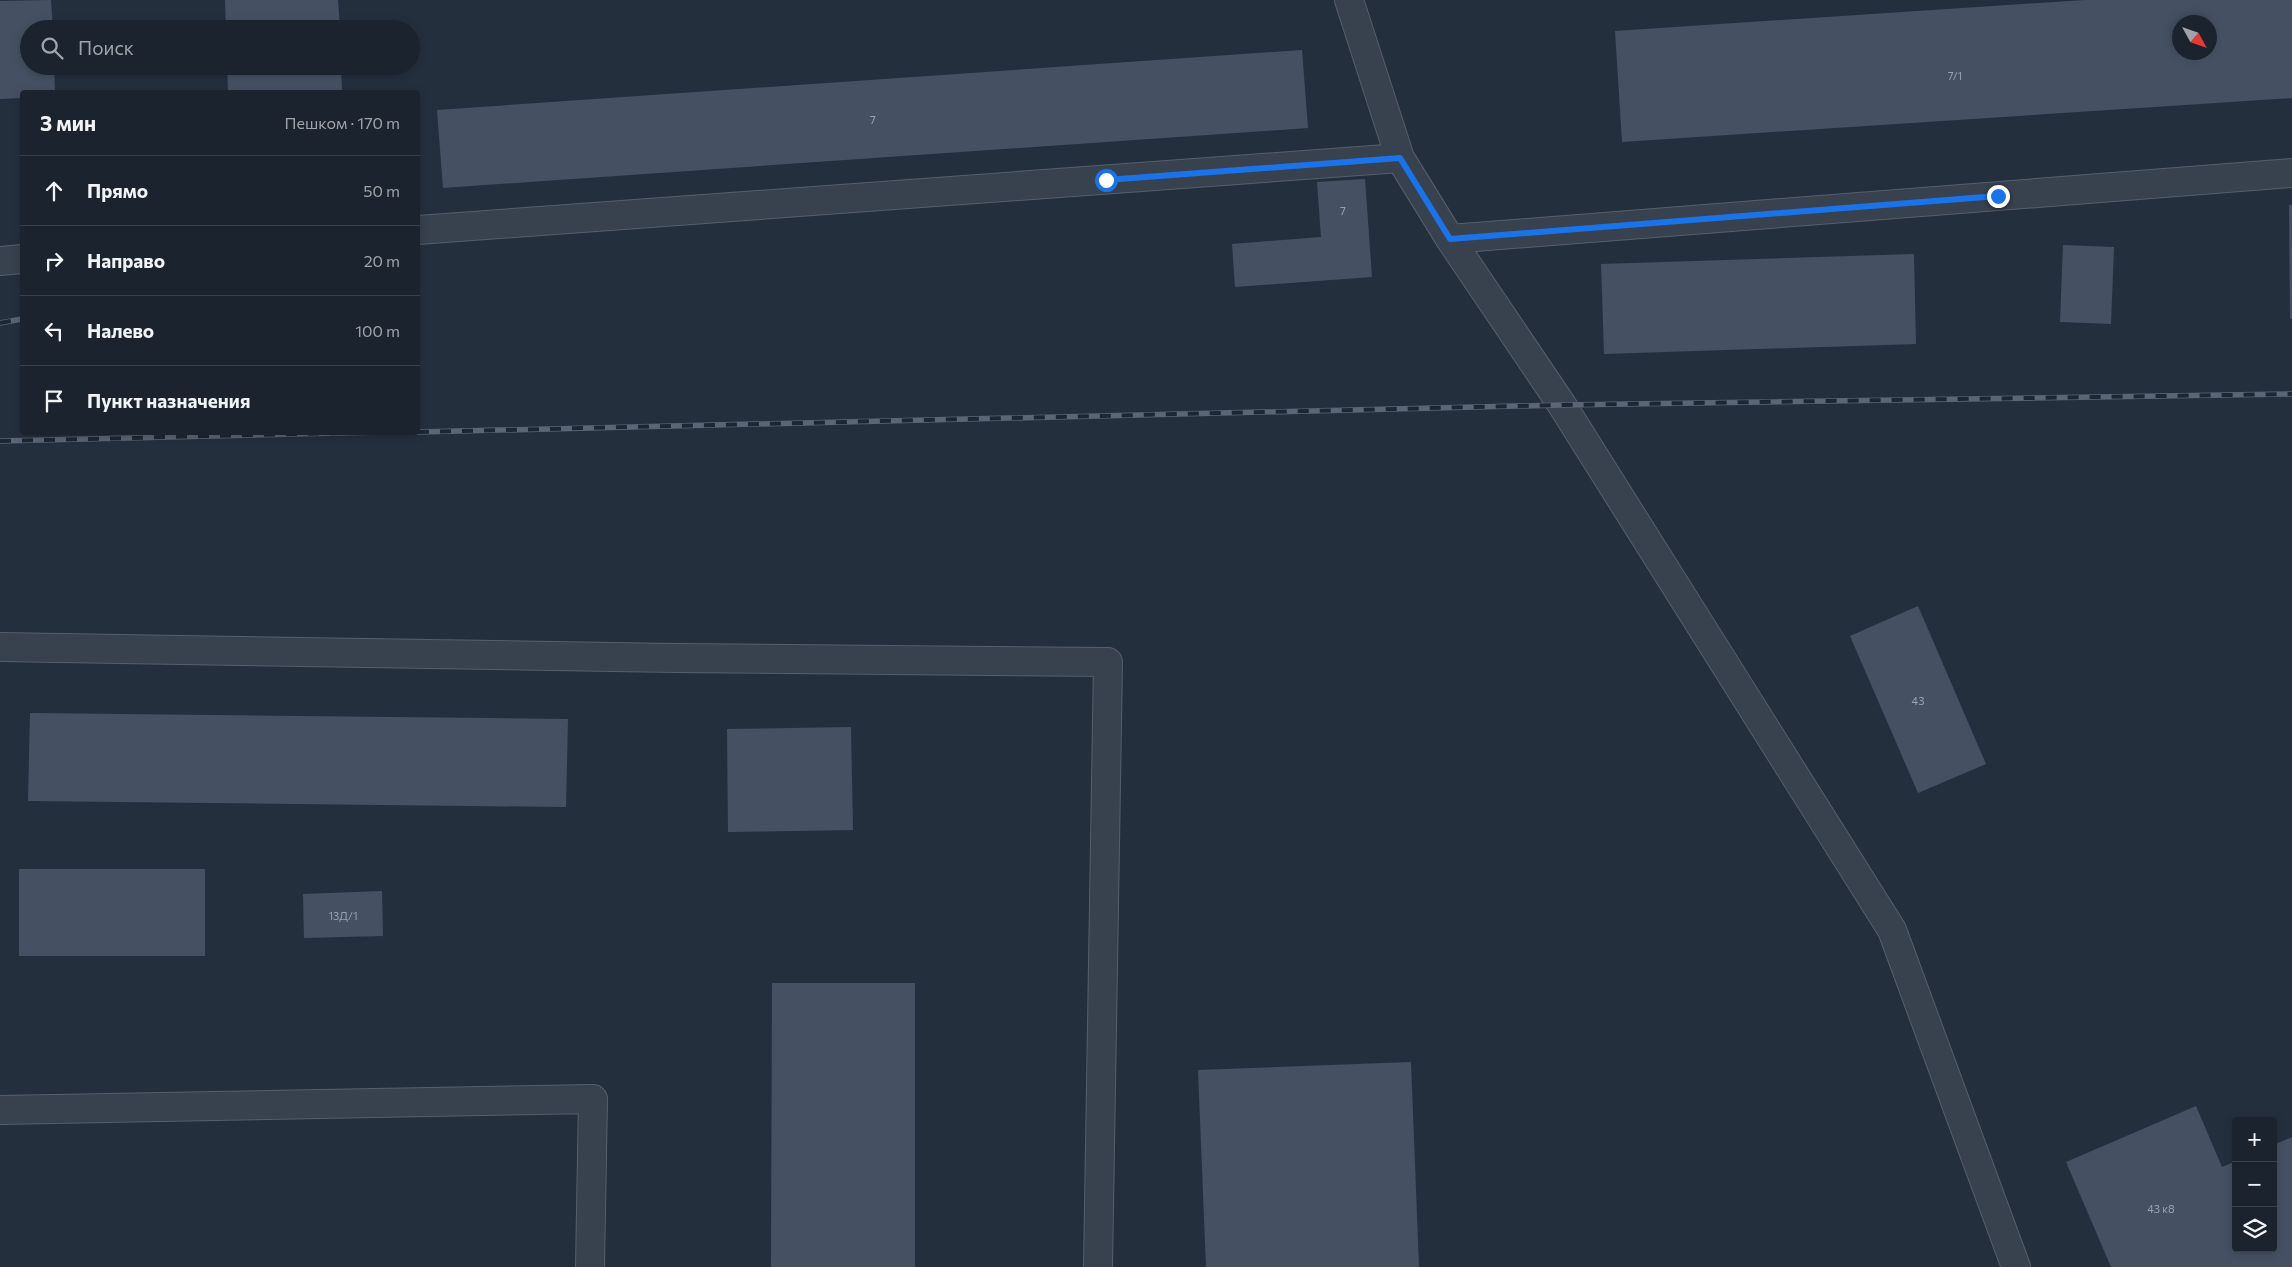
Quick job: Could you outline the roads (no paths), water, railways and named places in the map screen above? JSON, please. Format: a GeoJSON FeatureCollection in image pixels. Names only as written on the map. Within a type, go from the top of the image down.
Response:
{"type":"FeatureCollection","features":[{"type":"Feature","properties":{"kind":"street"},"geometry":{"type":"LineString","coordinates":[[1349,0],[1400,158],[1450,239],[1562,405],[1892,930],[2016,1267]]}},
{"type":"Feature","properties":{"kind":"street"},"geometry":{"type":"LineString","coordinates":[[420,230],[1400,158]]}},
{"type":"Feature","properties":{"kind":"street"},"geometry":{"type":"LineString","coordinates":[[1450,239],[2292,172]]}},
{"type":"Feature","properties":{"kind":"street"},"geometry":{"type":"LineString","coordinates":[[0,261],[20,259]]}},
{"type":"Feature","properties":{"kind":"street"},"geometry":{"type":"LineString","coordinates":[[0,647],[644,658],[1108,662],[1098,1267]]}},
{"type":"Feature","properties":{"kind":"street"},"geometry":{"type":"LineString","coordinates":[[0,1110],[594,1099],[590,1267]]}},
{"type":"Feature","properties":{"kind":"railway"},"geometry":{"type":"LineString","coordinates":[[0,323],[20,319]]}},
{"type":"Feature","properties":{"kind":"railway"},"geometry":{"type":"LineString","coordinates":[[420,432],[1562,405],[2292,394]]}},
{"type":"Feature","properties":{"kind":"railway"},"geometry":{"type":"LineString","coordinates":[[0,441],[255,435]]}}]}
